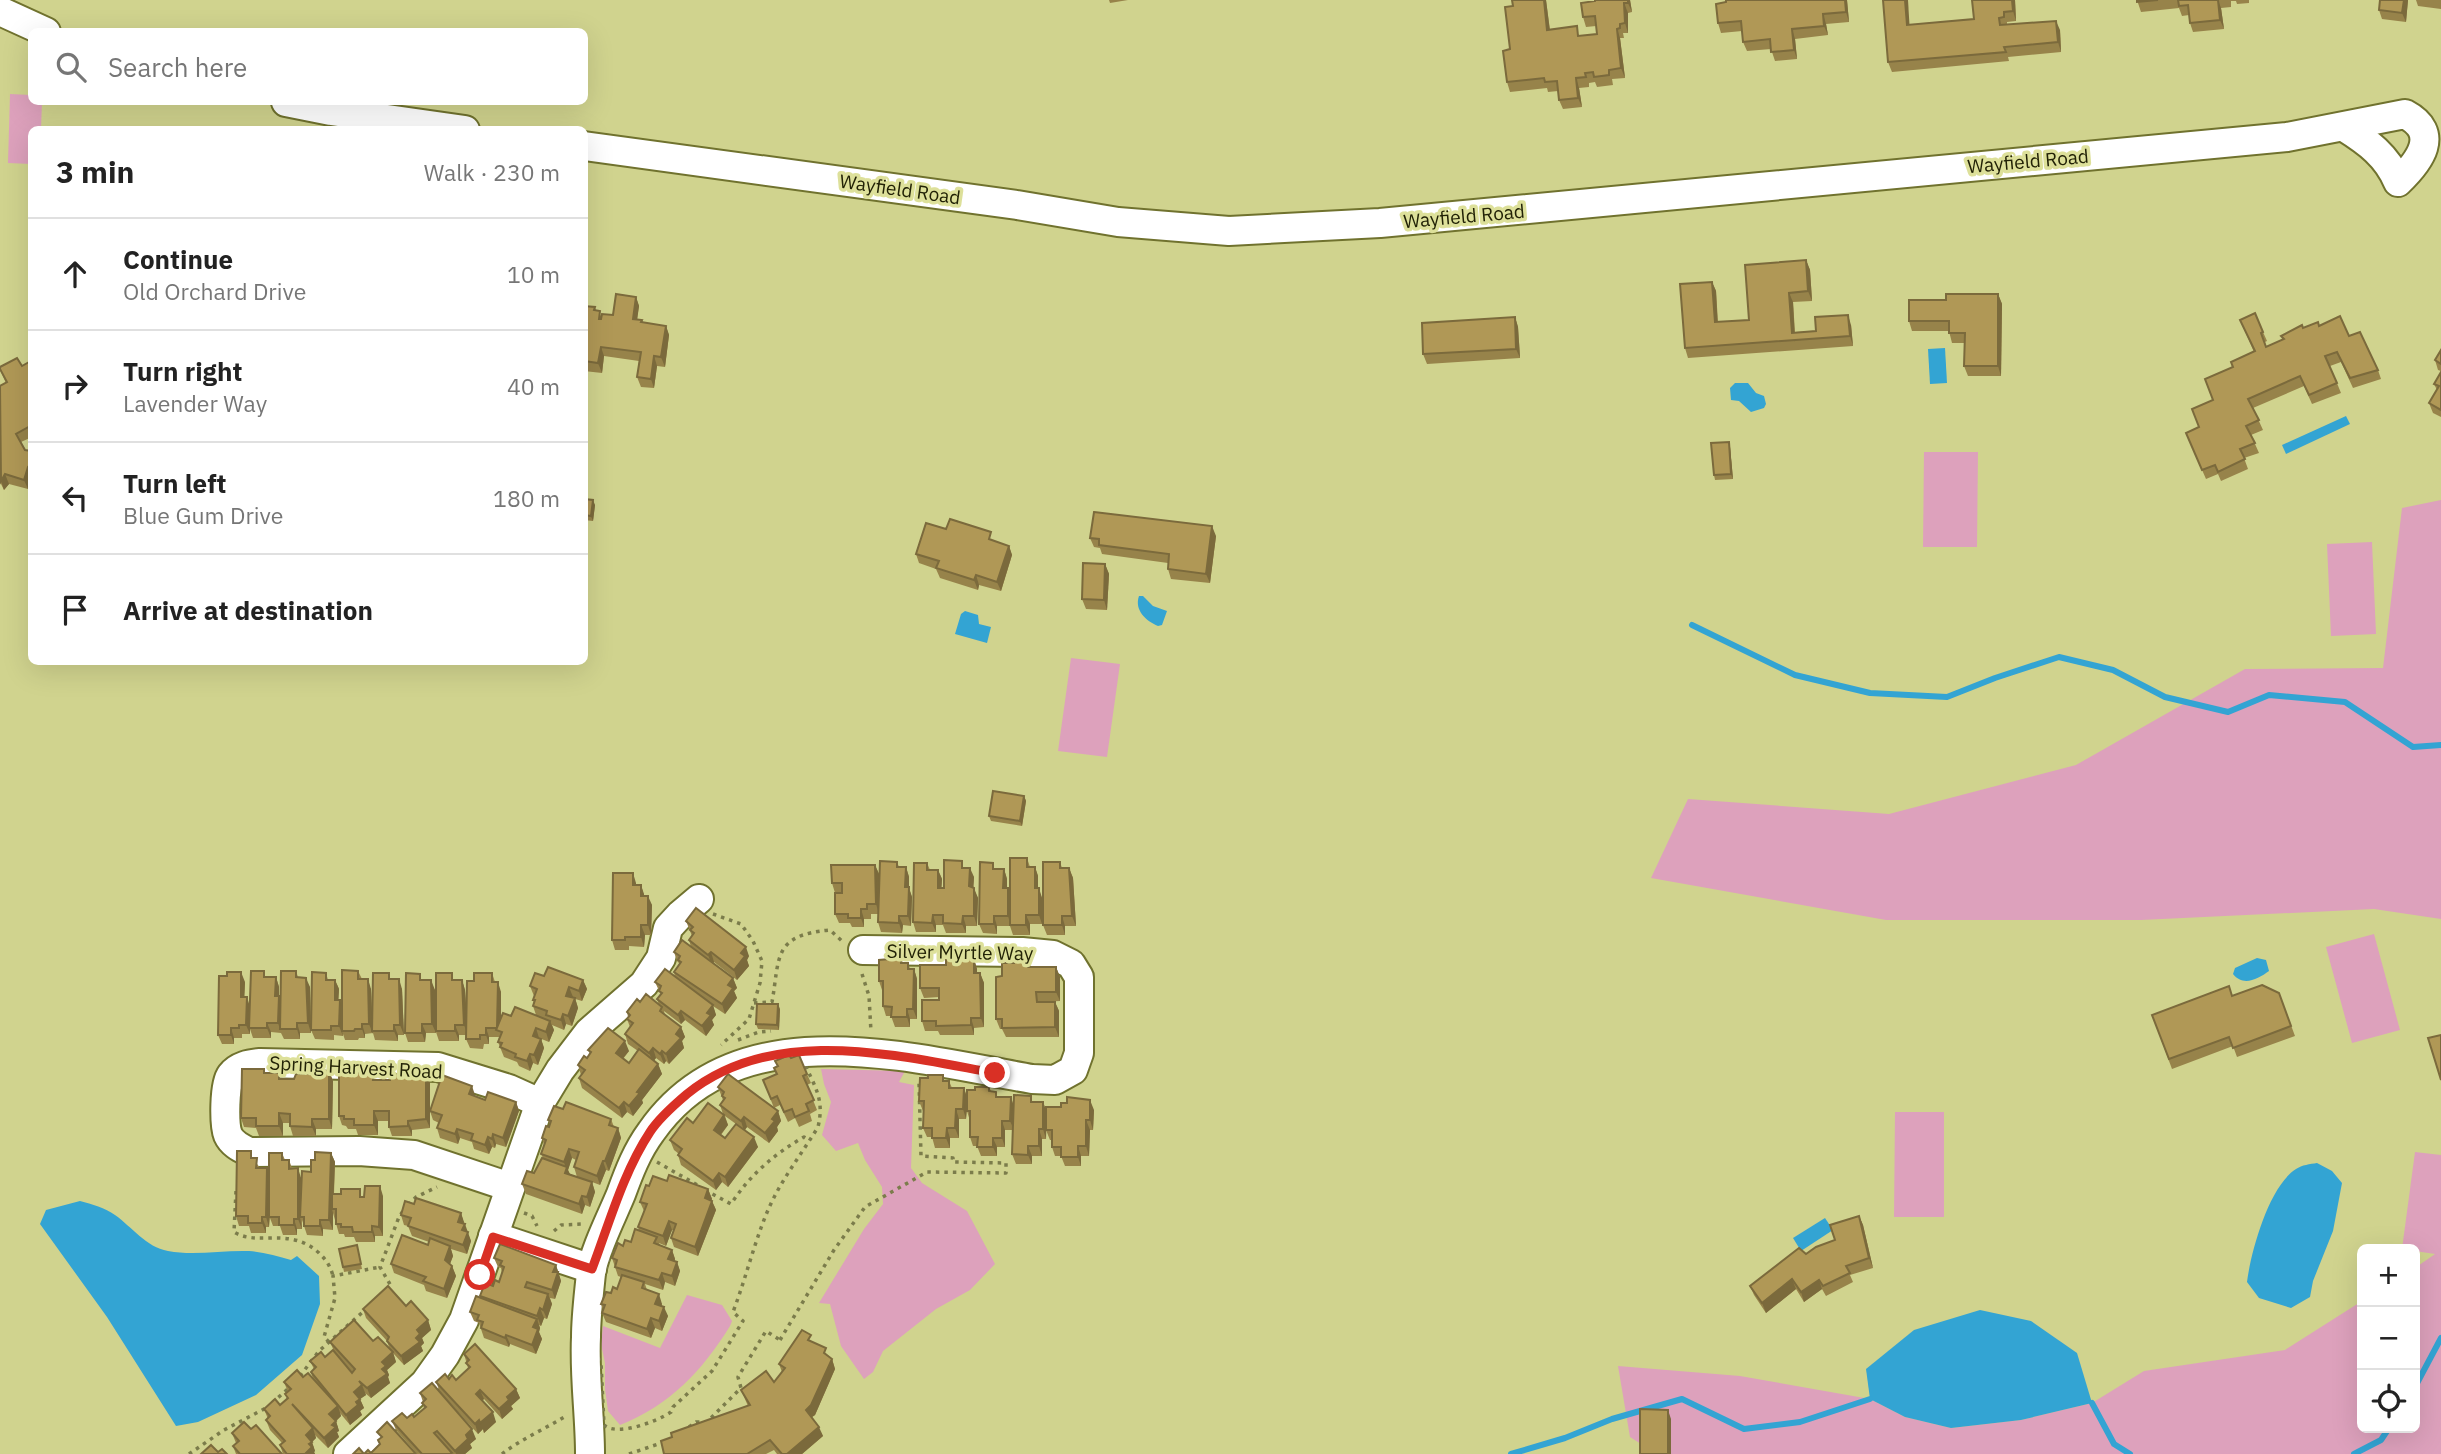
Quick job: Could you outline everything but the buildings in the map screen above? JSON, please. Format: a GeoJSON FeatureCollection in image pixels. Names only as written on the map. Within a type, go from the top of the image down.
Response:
{"type":"FeatureCollection","features":[{"type":"Feature","properties":{"kind":"street"},"geometry":{"type":"LineString","coordinates":[[0,11],[37,28]]}},
{"type":"Feature","properties":{"kind":"street"},"geometry":{"type":"LineString","coordinates":[[301,105],[437,126]]}},
{"type":"Feature","properties":{"kind":"street","name":"Wayfield Road"},"geometry":{"type":"LineString","coordinates":[[588,147],[1017,205],[1118,222],[1229,231],[1401,222],[2287,137],[2344,127]]}},
{"type":"Feature","properties":{"kind":"street"},"geometry":{"type":"LineString","coordinates":[[348,1454],[425,1383],[445,1355],[464,1320],[540,1103],[560,1070],[589,1032],[644,984],[661,958],[668,928],[680,915],[702,905]]}},
{"type":"Feature","properties":{"kind":"street","name":"Silver Myrtle Way"},"geometry":{"type":"LineString","coordinates":[[856,954],[1022,952],[1053,956],[1070,964],[1079,977],[1079,1053],[1073,1070],[1055,1080],[1032,1079],[877,1044]]}},
{"type":"Feature","properties":{"kind":"street"},"geometry":{"type":"LineString","coordinates":[[590,1454],[586,1338],[592,1269],[632,1163],[651,1130],[676,1103],[701,1083],[726,1069],[766,1055],[877,1044]]}},
{"type":"Feature","properties":{"kind":"street","name":"Spring Harvest Road"},"geometry":{"type":"LineString","coordinates":[[510,1187],[414,1155],[359,1151],[249,1152],[241,1148],[228,1133],[226,1085],[232,1074],[245,1065],[260,1063],[438,1067],[509,1089],[540,1103]]}},
{"type":"Feature","properties":{"kind":"street"},"geometry":{"type":"LineString","coordinates":[[493,1237],[592,1269]]}},
{"type":"Feature","properties":{"kind":"path"},"geometry":{"type":"LineString","coordinates":[[702,905],[741,924],[762,961],[762,974],[749,1018],[719,1047],[723,1052]]}},
{"type":"Feature","properties":{"kind":"path"},"geometry":{"type":"LineString","coordinates":[[754,1003],[772,1002],[779,955],[792,941],[818,931],[830,930],[856,954],[869,996],[877,1044]]}},
{"type":"Feature","properties":{"kind":"path"},"geometry":{"type":"LineString","coordinates":[[784,1060],[803,1060],[821,1100],[818,1127],[788,1171],[756,1241],[733,1312],[743,1321],[712,1371],[666,1415],[617,1431],[609,1430],[604,1425],[601,1363],[594,1349],[599,1291],[631,1185],[646,1156],[662,1129],[683,1108],[716,1083],[784,1060]]}},
{"type":"Feature","properties":{"kind":"path"},"geometry":{"type":"LineString","coordinates":[[680,1434],[696,1422],[707,1422],[740,1388],[738,1377],[766,1331],[780,1340],[834,1250],[865,1207],[927,1172],[1006,1173],[1006,1163],[953,1162],[953,1158],[921,1156],[919,1070]]}},
{"type":"Feature","properties":{"kind":"path"},"geometry":{"type":"LineString","coordinates":[[646,1156],[731,1204],[742,1187],[774,1157],[804,1136],[810,1140]]}},
{"type":"Feature","properties":{"kind":"path"},"geometry":{"type":"LineString","coordinates":[[380,1267],[399,1217],[410,1202],[443,1183]]}},
{"type":"Feature","properties":{"kind":"path"},"geometry":{"type":"LineString","coordinates":[[237,1186],[234,1232],[244,1236],[292,1238],[310,1245],[326,1260],[333,1276],[335,1298],[324,1337],[329,1342]]}},
{"type":"Feature","properties":{"kind":"path"},"geometry":{"type":"LineString","coordinates":[[521,1213],[532,1216],[538,1231]]}},
{"type":"Feature","properties":{"kind":"path"},"geometry":{"type":"LineString","coordinates":[[552,1233],[561,1225],[590,1224]]}},
{"type":"Feature","properties":{"kind":"path"},"geometry":{"type":"LineString","coordinates":[[333,1276],[380,1267]]}},
{"type":"Feature","properties":{"kind":"path"},"geometry":{"type":"LineString","coordinates":[[380,1267],[391,1286],[381,1295]]}},
{"type":"Feature","properties":{"kind":"path"},"geometry":{"type":"LineString","coordinates":[[189,1454],[278,1399],[329,1342],[371,1305]]}},
{"type":"Feature","properties":{"kind":"path"},"geometry":{"type":"LineString","coordinates":[[502,1454],[575,1410]]}},
{"type":"Feature","properties":{"kind":"path"},"geometry":{"type":"LineString","coordinates":[[629,1454],[666,1441]]}},
{"type":"Feature","properties":{"kind":"shaded area"},"geometry":{"type":"Polygon","coordinates":[[[10,94],[28,95],[28,105],[42,105],[41,126],[28,126],[28,164],[8,163],[10,94]]]}},
{"type":"Feature","properties":{"kind":"shaded area"},"geometry":{"type":"Polygon","coordinates":[[[1924,452],[1978,452],[1977,547],[1923,547],[1924,452]]]}},
{"type":"Feature","properties":{"kind":"shaded area"},"geometry":{"type":"Polygon","coordinates":[[[2441,500],[2441,919],[2374,909],[2141,920],[1886,920],[1651,878],[1688,799],[1889,814],[2076,765],[2245,669],[2383,668],[2402,508],[2441,500]]]}},
{"type":"Feature","properties":{"kind":"shaded area"},"geometry":{"type":"Polygon","coordinates":[[[2372,542],[2376,634],[2331,636],[2327,544],[2372,542]]]}},
{"type":"Feature","properties":{"kind":"shaded area"},"geometry":{"type":"Polygon","coordinates":[[[1071,658],[1120,664],[1107,757],[1058,751],[1071,658]]]}},
{"type":"Feature","properties":{"kind":"shaded area"},"geometry":{"type":"Polygon","coordinates":[[[2374,934],[2400,1030],[2352,1043],[2326,947],[2374,934]]]}},
{"type":"Feature","properties":{"kind":"shaded area"},"geometry":{"type":"Polygon","coordinates":[[[821,1069],[905,1071],[899,1082],[914,1085],[911,1168],[922,1183],[967,1211],[995,1264],[970,1290],[936,1309],[883,1351],[873,1372],[864,1379],[841,1346],[830,1304],[819,1303],[864,1229],[883,1204],[882,1187],[858,1143],[836,1151],[822,1135],[831,1102],[821,1069]]]}},
{"type":"Feature","properties":{"kind":"shaded area"},"geometry":{"type":"Polygon","coordinates":[[[1895,1112],[1944,1112],[1944,1217],[1894,1217],[1895,1112]]]}},
{"type":"Feature","properties":{"kind":"shaded area"},"geometry":{"type":"Polygon","coordinates":[[[2415,1152],[2441,1155],[2441,1454],[1657,1454],[1630,1437],[1618,1366],[1740,1376],[1870,1399],[1905,1417],[1951,1428],[2021,1420],[2092,1403],[2144,1371],[2285,1350],[2357,1304],[2357,1433],[2420,1433],[2420,1264],[2435,1254],[2420,1252],[2420,1244],[2403,1244],[2415,1152]]]}},
{"type":"Feature","properties":{"kind":"shaded area"},"geometry":{"type":"Polygon","coordinates":[[[687,1295],[722,1305],[732,1321],[730,1326],[720,1342],[683,1385],[654,1408],[620,1425],[608,1411],[601,1344],[603,1326],[660,1348],[687,1295]]]}},
{"type":"Feature","properties":{"kind":"water"},"geometry":{"type":"Polygon","coordinates":[[[1945,348],[1947,383],[1930,384],[1928,349],[1945,348]]]}},
{"type":"Feature","properties":{"kind":"water"},"geometry":{"type":"Polygon","coordinates":[[[1735,383],[1748,383],[1756,393],[1764,396],[1764,408],[1751,412],[1739,401],[1731,400],[1730,388],[1735,383]]]}},
{"type":"Feature","properties":{"kind":"water"},"geometry":{"type":"Polygon","coordinates":[[[2346,416],[2350,424],[2286,454],[2282,445],[2346,416]]]}},
{"type":"Feature","properties":{"kind":"water"},"geometry":{"type":"Polygon","coordinates":[[[1139,596],[1143,596],[1153,606],[1167,611],[1162,625],[1158,626],[1145,618],[1138,606],[1139,596]]]}},
{"type":"Feature","properties":{"kind":"water"},"geometry":{"type":"Polygon","coordinates":[[[965,611],[978,615],[979,624],[991,627],[987,643],[955,634],[961,614],[965,611]]]}},
{"type":"Feature","properties":{"kind":"water"},"geometry":{"type":"Polygon","coordinates":[[[2257,958],[2266,960],[2269,971],[2246,981],[2233,974],[2235,968],[2257,958]]]}},
{"type":"Feature","properties":{"kind":"water"},"geometry":{"type":"Polygon","coordinates":[[[2317,1163],[2332,1171],[2342,1183],[2333,1231],[2313,1281],[2310,1297],[2291,1308],[2259,1298],[2247,1282],[2249,1269],[2263,1220],[2278,1189],[2296,1169],[2317,1163]]]}},
{"type":"Feature","properties":{"kind":"water"},"geometry":{"type":"Polygon","coordinates":[[[80,1201],[111,1213],[160,1249],[188,1253],[249,1251],[291,1260],[297,1256],[319,1276],[320,1304],[302,1355],[256,1395],[198,1422],[176,1426],[107,1317],[40,1224],[46,1210],[80,1201]]]}},
{"type":"Feature","properties":{"kind":"water"},"geometry":{"type":"Polygon","coordinates":[[[1825,1218],[1833,1230],[1801,1251],[1793,1238],[1825,1218]]]}},
{"type":"Feature","properties":{"kind":"water"},"geometry":{"type":"Polygon","coordinates":[[[1980,1310],[2031,1321],[2077,1353],[2092,1403],[2021,1420],[1951,1428],[1905,1417],[1870,1399],[1866,1369],[1914,1330],[1980,1310]]]}},
{"type":"Feature","properties":{"kind":"waterway"},"geometry":{"type":"LineString","coordinates":[[1692,625],[1795,675],[1870,693],[1947,697],[2059,657],[2113,670],[2165,697],[2228,712],[2269,695],[2345,702],[2413,747],[2441,745]]}},
{"type":"Feature","properties":{"kind":"waterway"},"geometry":{"type":"LineString","coordinates":[[2420,1378],[2441,1338]]}},
{"type":"Feature","properties":{"kind":"waterway"},"geometry":{"type":"LineString","coordinates":[[1511,1454],[1565,1438],[1612,1419],[1682,1399],[1744,1429],[1800,1422],[1870,1399]]}},
{"type":"Feature","properties":{"kind":"waterway"},"geometry":{"type":"LineString","coordinates":[[2092,1403],[2114,1444],[2130,1454]]}},
{"type":"Feature","properties":{"kind":"waterway"},"geometry":{"type":"LineString","coordinates":[[2354,1454],[2381,1440],[2386,1433]]}},
{"type":"Feature","properties":{"kind":"route"},"geometry":{"type":"LineString","coordinates":[[480,1275],[493,1237],[592,1269],[632,1163],[651,1130],[676,1103],[701,1083],[726,1069],[766,1055],[882,1052],[995,1073]]}}]}
